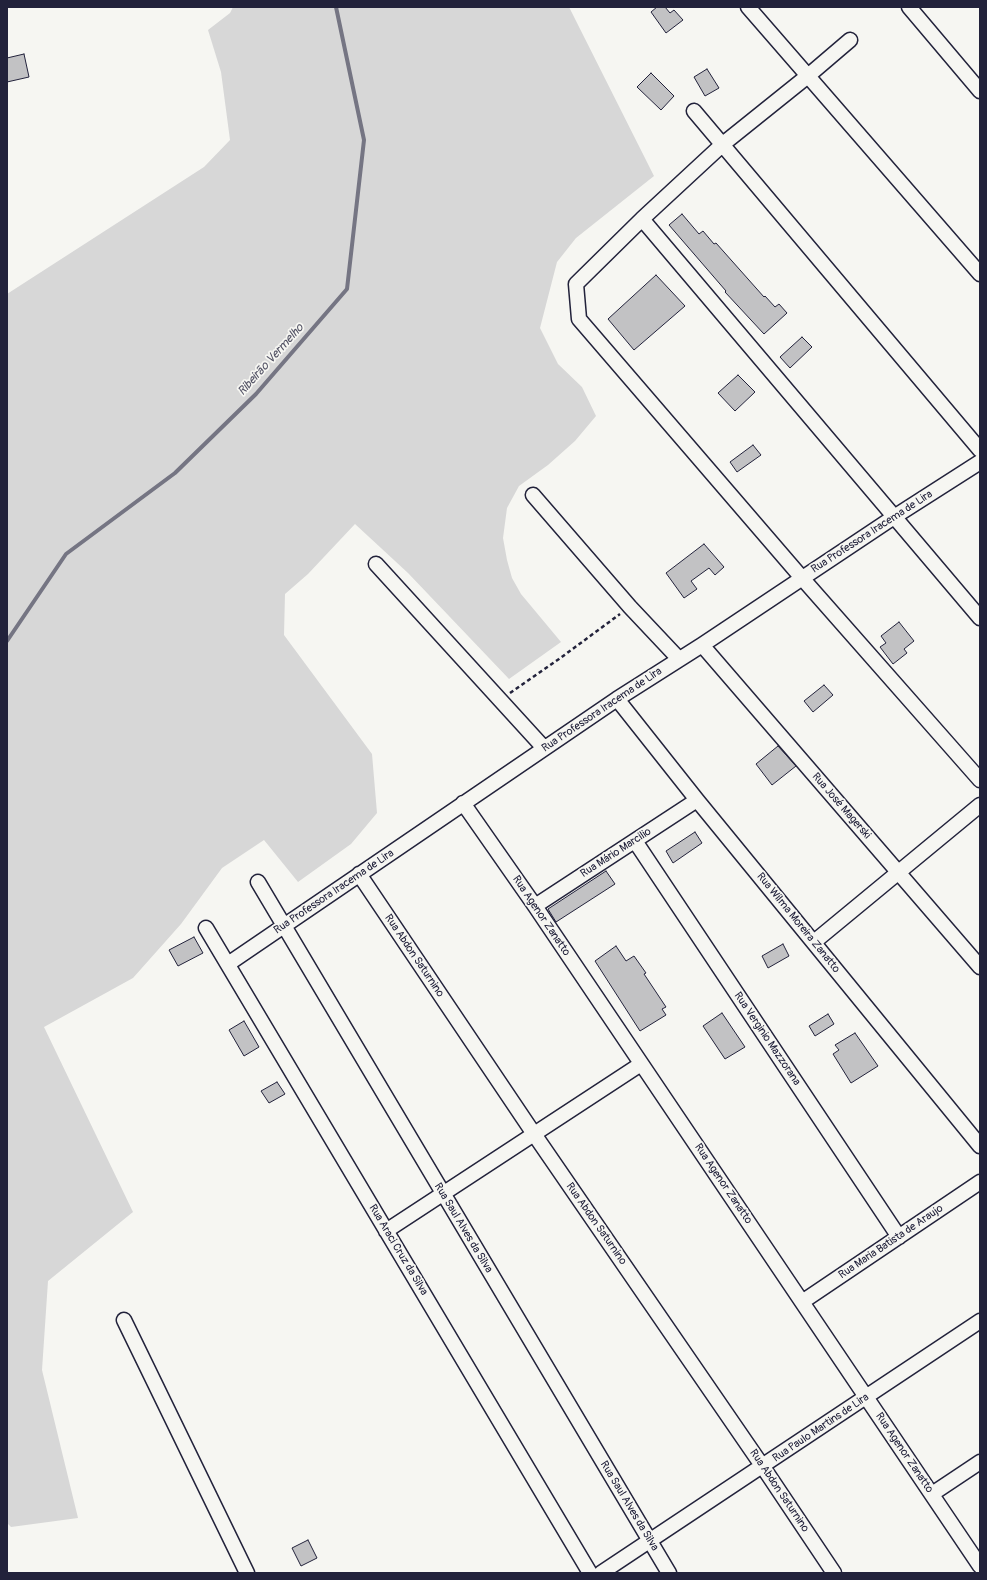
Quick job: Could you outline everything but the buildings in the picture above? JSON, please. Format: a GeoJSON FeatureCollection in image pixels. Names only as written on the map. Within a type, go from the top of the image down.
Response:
{"type":"FeatureCollection","features":[{"type":"Feature","properties":{"kind":"street"},"geometry":{"type":"LineString","coordinates":[[748,7],[809,75],[980,274]]}},
{"type":"Feature","properties":{"kind":"street"},"geometry":{"type":"LineString","coordinates":[[909,7],[980,91]]}},
{"type":"Feature","properties":{"kind":"street"},"geometry":{"type":"LineString","coordinates":[[850,40],[723,144],[642,219],[576,284],[579,319],[802,578],[980,780]]}},
{"type":"Feature","properties":{"kind":"street"},"geometry":{"type":"LineString","coordinates":[[694,111],[980,450]]}},
{"type":"Feature","properties":{"kind":"street"},"geometry":{"type":"LineString","coordinates":[[642,219],[980,618]]}},
{"type":"Feature","properties":{"kind":"street","name":"Rua Professora Iracema de Lira"},"geometry":{"type":"LineString","coordinates":[[228,964],[617,699],[702,645],[894,516],[980,462]]}},
{"type":"Feature","properties":{"kind":"street"},"geometry":{"type":"LineString","coordinates":[[533,495],[630,607],[679,659]]}},
{"type":"Feature","properties":{"kind":"street"},"geometry":{"type":"LineString","coordinates":[[376,564],[544,748]]}},
{"type":"Feature","properties":{"kind":"street","name":"Rua José Magerski"},"geometry":{"type":"LineString","coordinates":[[702,645],[980,967]]}},
{"type":"Feature","properties":{"kind":"street","name":"Rua Wilma Moreira Zanatto"},"geometry":{"type":"LineString","coordinates":[[617,699],[697,800],[980,1146]]}},
{"type":"Feature","properties":{"kind":"street","name":"Rua Mário Marcilio"},"geometry":{"type":"LineString","coordinates":[[535,906],[697,800]]}},
{"type":"Feature","properties":{"kind":"street","name":"Rua Agenor Zanatto"},"geometry":{"type":"LineString","coordinates":[[463,803],[535,906],[980,1566]]}},
{"type":"Feature","properties":{"kind":"street"},"geometry":{"type":"LineString","coordinates":[[814,942],[980,805]]}},
{"type":"Feature","properties":{"kind":"street","name":"Rua Verginio Mazzorana"},"geometry":{"type":"LineString","coordinates":[[635,841],[899,1237]]}},
{"type":"Feature","properties":{"kind":"street","name":"Rua Abdon Saturnino"},"geometry":{"type":"LineString","coordinates":[[359,874],[534,1134],[834,1573]]}},
{"type":"Feature","properties":{"kind":"street","name":"Rua Saul Alves da Silva"},"geometry":{"type":"LineString","coordinates":[[258,882],[669,1573]]}},
{"type":"Feature","properties":{"kind":"street","name":"Rua Araci Cruz da Silva"},"geometry":{"type":"LineString","coordinates":[[206,928],[590,1573]]}},
{"type":"Feature","properties":{"kind":"street"},"geometry":{"type":"LineString","coordinates":[[386,1231],[642,1064]]}},
{"type":"Feature","properties":{"kind":"street","name":"Rua Maria Batista de Araujo"},"geometry":{"type":"LineString","coordinates":[[802,1302],[980,1182]]}},
{"type":"Feature","properties":{"kind":"street"},"geometry":{"type":"LineString","coordinates":[[124,1320],[247,1573]]}},
{"type":"Feature","properties":{"kind":"street","name":"Rua Paulo Martins de Lira"},"geometry":{"type":"LineString","coordinates":[[601,1573],[867,1398],[980,1321]]}},
{"type":"Feature","properties":{"kind":"street"},"geometry":{"type":"LineString","coordinates":[[932,1494],[980,1462]]}},
{"type":"Feature","properties":{"kind":"path"},"geometry":{"type":"LineString","coordinates":[[500,700],[559,660],[630,607]]}},
{"type":"Feature","properties":{"kind":"shaded area"},"geometry":{"type":"Polygon","coordinates":[[[233,7],[569,7],[654,176],[576,238],[557,262],[540,328],[558,364],[582,387],[596,416],[575,441],[548,465],[519,486],[507,508],[503,538],[512,578],[521,594],[561,642],[509,679],[408,573],[355,524],[308,574],[285,594],[284,635],[372,754],[377,813],[351,844],[298,882],[264,840],[222,868],[181,924],[133,978],[44,1027],[133,1212],[48,1281],[42,1370],[78,1518],[11,1527],[7,1523],[7,294],[204,167],[230,140],[221,72],[208,30],[230,13],[233,7]]]}},
{"type":"Feature","properties":{"kind":"waterway","name":"Ribeirão Vermelho"},"geometry":{"type":"LineString","coordinates":[[7,641],[66,554],[175,473],[256,394],[347,289],[364,140],[336,7]]}}]}
